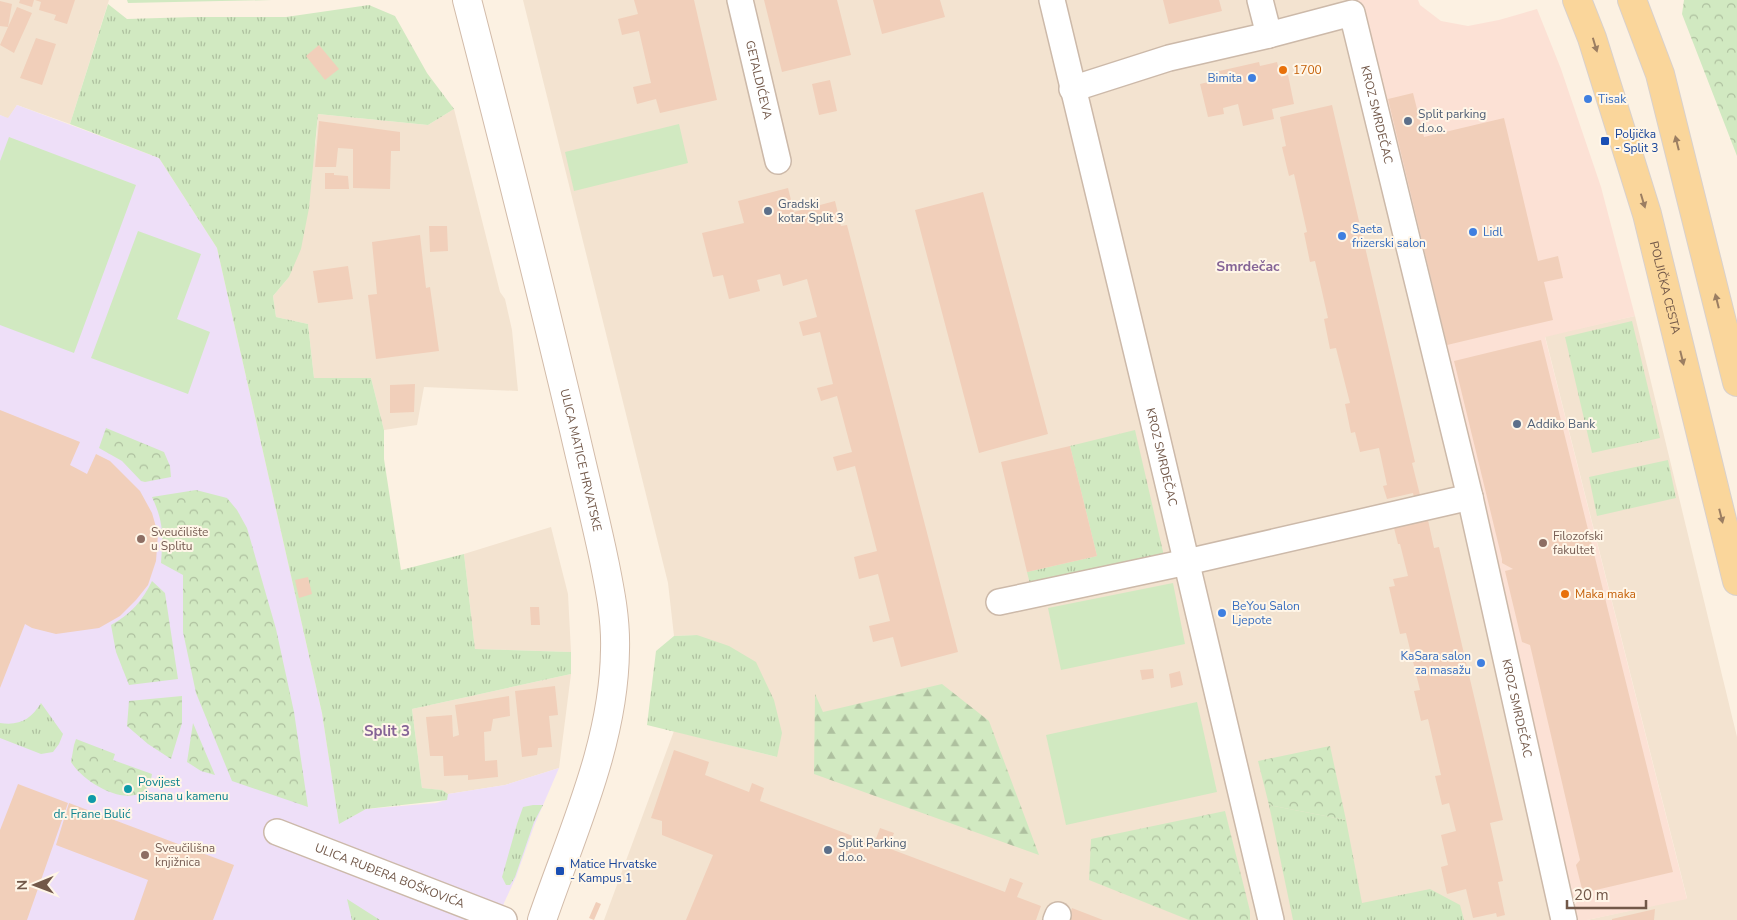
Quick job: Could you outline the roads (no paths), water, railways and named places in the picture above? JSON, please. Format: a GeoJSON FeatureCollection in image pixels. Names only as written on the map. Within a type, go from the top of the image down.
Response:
{"type":"FeatureCollection","features":[{"type":"Feature","properties":{"kind":"main road","name":"POLJIČKA CESTA"},"geometry":{"type":"LineString","coordinates":[[1577,0],[1592,38],[1647,214],[1737,581]]}},
{"type":"Feature","properties":{"kind":"main road"},"geometry":{"type":"LineString","coordinates":[[1632,0],[1660,74],[1737,382]]}},
{"type":"Feature","properties":{"kind":"street","name":"ULICA MATICE HRVATSKE"},"geometry":{"type":"LineString","coordinates":[[467,0],[564,391],[613,605],[615,650],[612,695],[600,751],[585,800],[542,920]]}},
{"type":"Feature","properties":{"kind":"street","name":"GETALDIĆEVA"},"geometry":{"type":"LineString","coordinates":[[740,0],[778,161]]}},
{"type":"Feature","properties":{"kind":"street","name":"KROZ SMRDEČAC"},"geometry":{"type":"LineString","coordinates":[[1052,0],[1271,920]]}},
{"type":"Feature","properties":{"kind":"street"},"geometry":{"type":"LineString","coordinates":[[1260,0],[1269,35]]}},
{"type":"Feature","properties":{"kind":"street","name":"KROZ SMRDEČAC"},"geometry":{"type":"LineString","coordinates":[[1072,89],[1169,58],[1269,35],[1352,13],[1470,497],[1564,920]]}},
{"type":"Feature","properties":{"kind":"street"},"geometry":{"type":"LineString","coordinates":[[1000,602],[1187,562],[1470,497]]}},
{"type":"Feature","properties":{"kind":"street","name":"ULICA RUĐERA BOŠKOVIĆA"},"geometry":{"type":"LineString","coordinates":[[277,832],[504,920]]}},
{"type":"Feature","properties":{"kind":"place","name":"1700"},"geometry":{"type":"Point","coordinates":[1283,70]}},
{"type":"Feature","properties":{"kind":"place","name":"Bimita"},"geometry":{"type":"Point","coordinates":[1252,78]}},
{"type":"Feature","properties":{"kind":"place","name":"Tisak"},"geometry":{"type":"Point","coordinates":[1588,99]}},
{"type":"Feature","properties":{"kind":"place","name":"Split parking d.o.o."},"geometry":{"type":"Point","coordinates":[1408,121]}},
{"type":"Feature","properties":{"kind":"place","name":"Poljička - Split 3"},"geometry":{"type":"Point","coordinates":[1605,141]}},
{"type":"Feature","properties":{"kind":"place","name":"Gradski kotar Split 3"},"geometry":{"type":"Point","coordinates":[768,211]}},
{"type":"Feature","properties":{"kind":"place","name":"Lidl"},"geometry":{"type":"Point","coordinates":[1473,232]}},
{"type":"Feature","properties":{"kind":"place","name":"Saeta frizerski salon"},"geometry":{"type":"Point","coordinates":[1342,236]}},
{"type":"Feature","properties":{"kind":"place","name":"Addiko Bank"},"geometry":{"type":"Point","coordinates":[1517,424]}},
{"type":"Feature","properties":{"kind":"place","name":"Sveučilište u Splitu"},"geometry":{"type":"Point","coordinates":[141,539]}},
{"type":"Feature","properties":{"kind":"place","name":"Filozofski fakultet"},"geometry":{"type":"Point","coordinates":[1543,543]}},
{"type":"Feature","properties":{"kind":"place","name":"Maka maka"},"geometry":{"type":"Point","coordinates":[1565,594]}},
{"type":"Feature","properties":{"kind":"place","name":"BeYou Salon Ljepote"},"geometry":{"type":"Point","coordinates":[1222,613]}},
{"type":"Feature","properties":{"kind":"place","name":"KaSara salon za masažu"},"geometry":{"type":"Point","coordinates":[1481,663]}},
{"type":"Feature","properties":{"kind":"place","name":"Povijest pisana u kamenu"},"geometry":{"type":"Point","coordinates":[128,789]}},
{"type":"Feature","properties":{"kind":"place","name":"dr. Frane Bulić"},"geometry":{"type":"Point","coordinates":[92,799]}},
{"type":"Feature","properties":{"kind":"place","name":"Split Parking d.o.o."},"geometry":{"type":"Point","coordinates":[828,850]}},
{"type":"Feature","properties":{"kind":"place","name":"Sveučilišna knjižnica"},"geometry":{"type":"Point","coordinates":[145,855]}},
{"type":"Feature","properties":{"kind":"place","name":"Matice Hrvatske - Kampus 1"},"geometry":{"type":"Point","coordinates":[560,871]}},
{"type":"Feature","properties":{"kind":"district","name":"Smrdečac"},"geometry":{"type":"Point","coordinates":[1248,266]}},
{"type":"Feature","properties":{"kind":"district","name":"Split 3"},"geometry":{"type":"Point","coordinates":[387,731]}}]}
